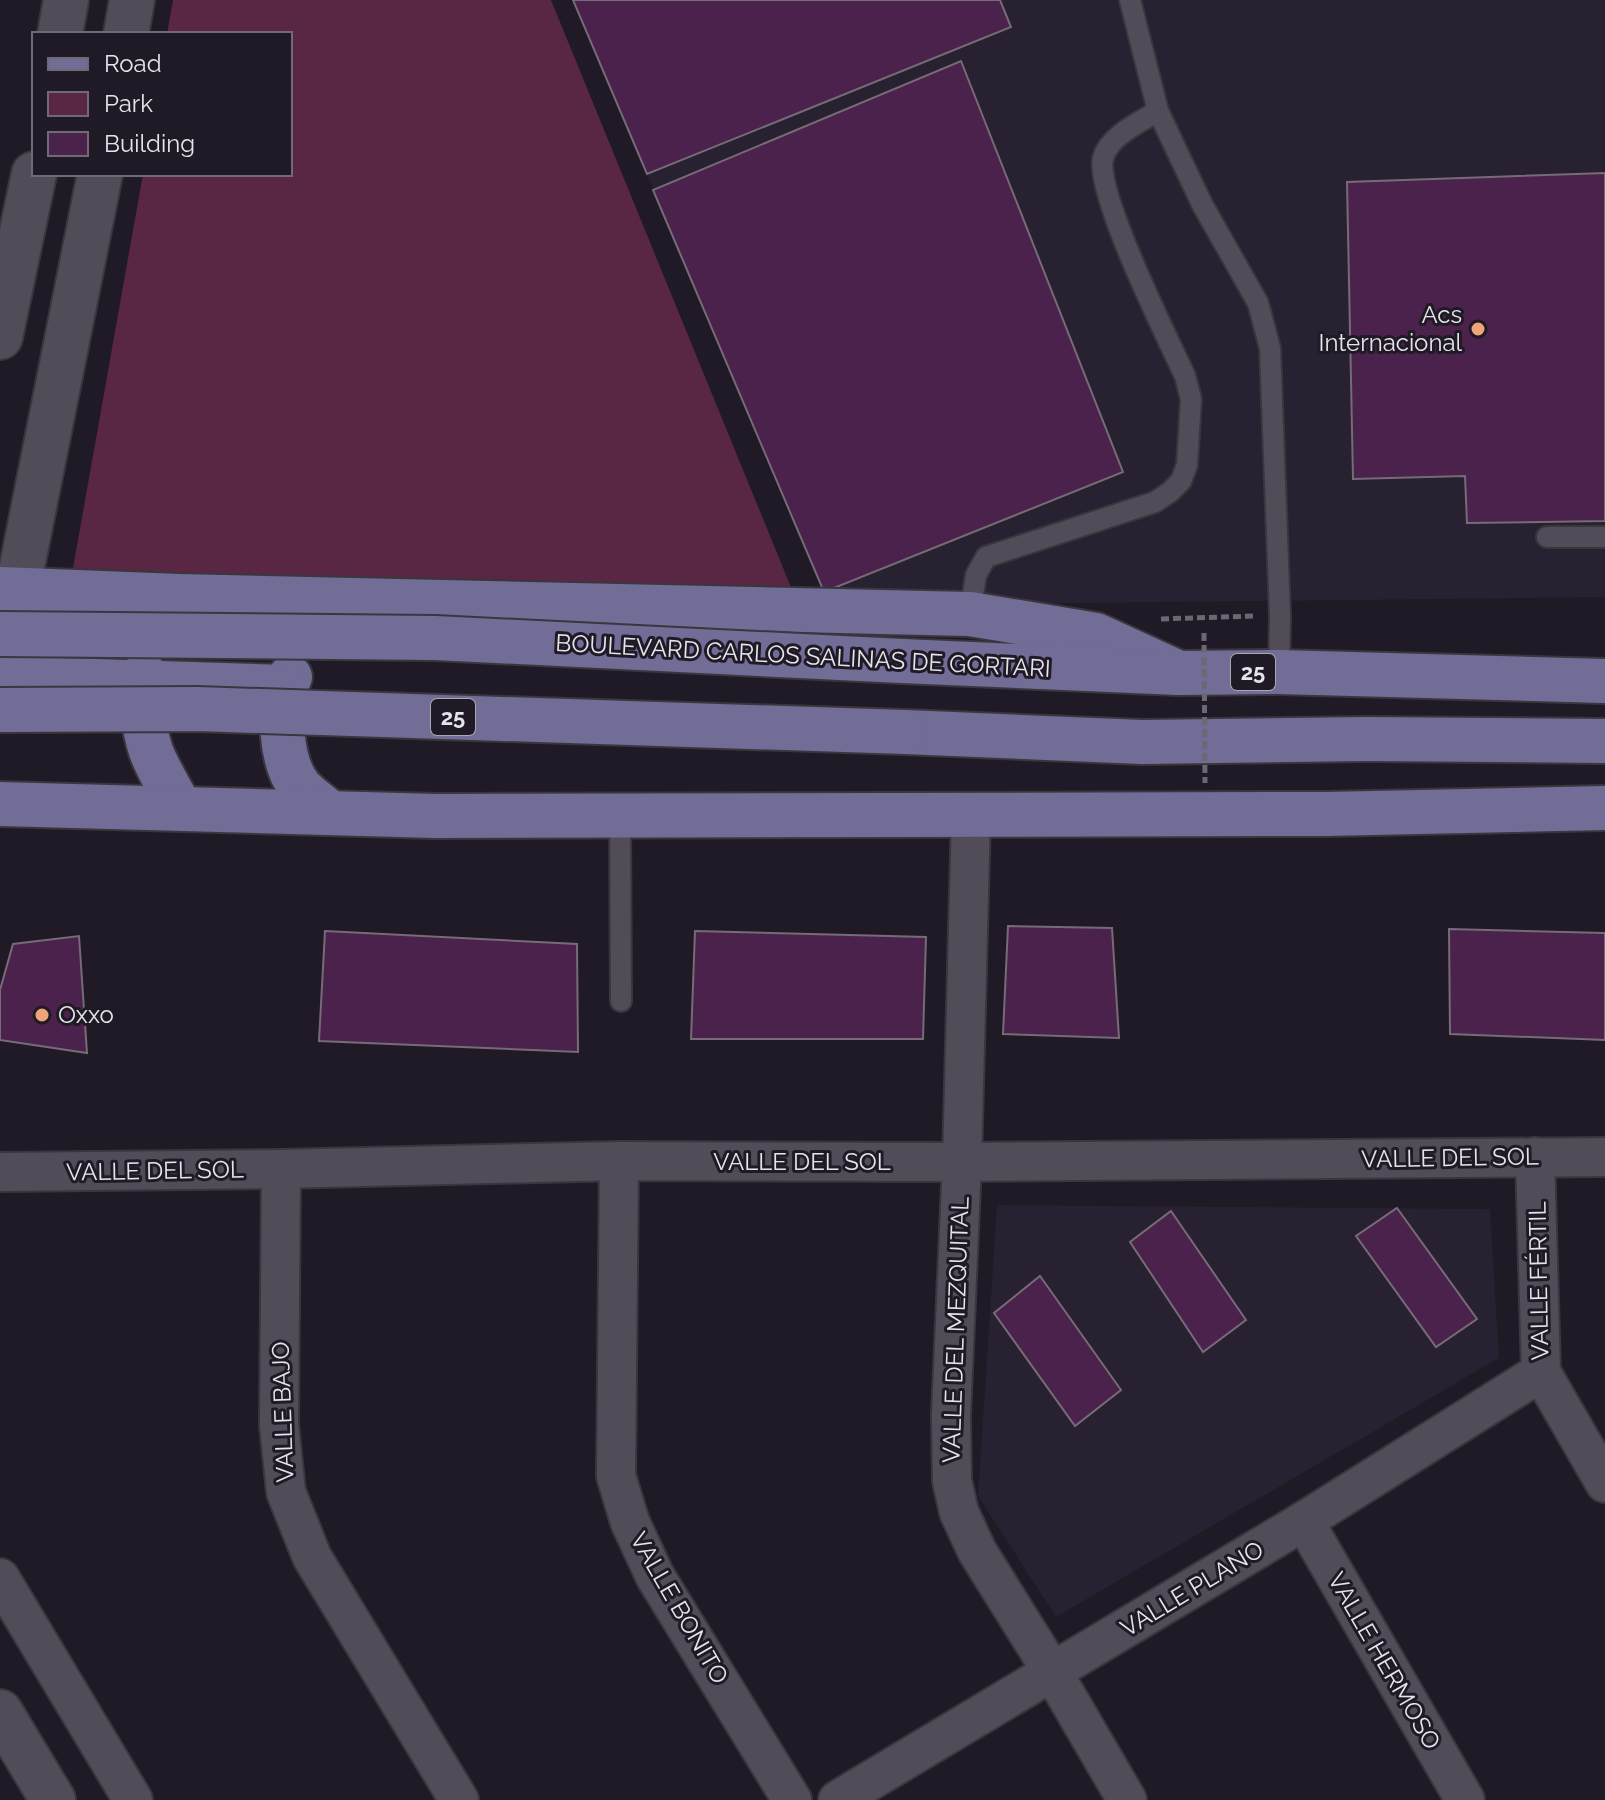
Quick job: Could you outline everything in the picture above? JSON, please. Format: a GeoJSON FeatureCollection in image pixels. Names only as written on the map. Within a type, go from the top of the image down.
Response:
{"type":"FeatureCollection","features":[{"type":"Feature","properties":{"kind":"main road"},"geometry":{"type":"LineString","coordinates":[[60,32],[66,0]]}},
{"type":"Feature","properties":{"kind":"main road"},"geometry":{"type":"LineString","coordinates":[[126,32],[132,0]]}},
{"type":"Feature","properties":{"kind":"main road"},"geometry":{"type":"LineString","coordinates":[[0,337],[34,176]]}},
{"type":"Feature","properties":{"kind":"main road"},"geometry":{"type":"LineString","coordinates":[[100,176],[8,590],[0,689],[142,682],[285,687]]}},
{"type":"Feature","properties":{"kind":"main road"},"geometry":{"type":"LineString","coordinates":[[8,590],[970,614],[1096,635],[1179,673]]}},
{"type":"Feature","properties":{"kind":"main road"},"geometry":{"type":"LineString","coordinates":[[179,596],[155,637],[142,682],[151,751],[180,808]]}},
{"type":"Feature","properties":{"kind":"main road"},"geometry":{"type":"LineString","coordinates":[[329,812],[299,786],[286,755],[281,712],[285,687],[308,637],[341,599]]}},
{"type":"Feature","properties":{"kind":"main road","name":"BOULEVARD CARLOS SALINAS DE GORTARI"},"geometry":{"type":"LineString","coordinates":[[0,634],[435,638],[1179,673],[1279,672],[1605,681]]}},
{"type":"Feature","properties":{"kind":"main road","name":"25"},"geometry":{"type":"LineString","coordinates":[[0,689],[197,709],[1142,742],[1366,739],[1605,741]]}},
{"type":"Feature","properties":{"kind":"main road"},"geometry":{"type":"LineString","coordinates":[[0,804],[436,816],[1325,814],[1605,808]]}},
{"type":"Feature","properties":{"kind":"main road"},"geometry":{"type":"LineString","coordinates":[[0,1712],[53,1800]]}},
{"type":"Feature","properties":{"kind":"street","name":"VALLE DEL MEZQUITAL"},"geometry":{"type":"LineString","coordinates":[[971,814],[962,1162],[951,1415],[952,1481],[959,1512],[977,1551],[1127,1800]]}},
{"type":"Feature","properties":{"kind":"street","name":"VALLE FÉRTIL"},"geometry":{"type":"LineString","coordinates":[[1535,1157],[1541,1372],[1605,1483]]}},
{"type":"Feature","properties":{"kind":"street","name":"VALLE DEL SOL"},"geometry":{"type":"LineString","coordinates":[[0,1172],[619,1161],[1605,1157]]}},
{"type":"Feature","properties":{"kind":"street","name":"VALLE BONITO"},"geometry":{"type":"LineString","coordinates":[[619,1161],[616,1476],[630,1522],[655,1576],[792,1800]]}},
{"type":"Feature","properties":{"kind":"street","name":"VALLE BAJO"},"geometry":{"type":"LineString","coordinates":[[281,1169],[279,1425],[286,1492],[312,1557],[459,1800]]}},
{"type":"Feature","properties":{"kind":"street","name":"VALLE PLANO"},"geometry":{"type":"LineString","coordinates":[[838,1800],[1304,1521],[1541,1372]]}},
{"type":"Feature","properties":{"kind":"street","name":"VALLE HERMOSO"},"geometry":{"type":"LineString","coordinates":[[1304,1521],[1465,1800]]}},
{"type":"Feature","properties":{"kind":"street"},"geometry":{"type":"LineString","coordinates":[[0,1578],[133,1800]]}},
{"type":"Feature","properties":{"kind":"lane"},"geometry":{"type":"LineString","coordinates":[[1130,0],[1158,111],[1202,204],[1258,303],[1270,348],[1280,616],[1279,672]]}},
{"type":"Feature","properties":{"kind":"lane"},"geometry":{"type":"LineString","coordinates":[[970,614],[976,575],[986,557],[1155,502],[1181,481],[1187,465],[1191,399],[1185,376],[1118,226],[1104,180],[1103,159],[1112,142],[1158,111]]}},
{"type":"Feature","properties":{"kind":"lane"},"geometry":{"type":"LineString","coordinates":[[1547,537],[1605,537]]}},
{"type":"Feature","properties":{"kind":"lane"},"geometry":{"type":"LineString","coordinates":[[620,815],[621,1001]]}},
{"type":"Feature","properties":{"kind":"path"},"geometry":{"type":"LineString","coordinates":[[1152,619],[1280,616]]}},
{"type":"Feature","properties":{"kind":"path"},"geometry":{"type":"LineString","coordinates":[[1204,633],[1205,783]]}},
{"type":"Feature","properties":{"kind":"shaded area"},"geometry":{"type":"Polygon","coordinates":[[[573,0],[1605,0],[1605,597],[830,606],[573,0]]]}},
{"type":"Feature","properties":{"kind":"shaded area"},"geometry":{"type":"Polygon","coordinates":[[[997,1205],[1490,1209],[1499,1358],[1056,1617],[978,1496],[997,1205]]]}},
{"type":"Feature","properties":{"kind":"green space"},"geometry":{"type":"Polygon","coordinates":[[[173,0],[551,0],[797,602],[70,585],[143,176],[292,176],[292,32],[167,32],[173,0]]]}},
{"type":"Feature","properties":{"kind":"building"},"geometry":{"type":"Polygon","coordinates":[[[573,0],[1000,0],[1011,27],[647,174],[573,0]]]}},
{"type":"Feature","properties":{"kind":"building"},"geometry":{"type":"Polygon","coordinates":[[[961,61],[1123,472],[824,592],[653,190],[961,61]]]}},
{"type":"Feature","properties":{"kind":"building","name":"Acs Internacional"},"geometry":{"type":"Polygon","coordinates":[[[1605,173],[1605,521],[1467,523],[1465,476],[1353,479],[1347,182],[1605,173]]]}},
{"type":"Feature","properties":{"kind":"building"},"geometry":{"type":"Polygon","coordinates":[[[1008,926],[1112,928],[1119,1038],[1003,1034],[1008,926]]]}},
{"type":"Feature","properties":{"kind":"building"},"geometry":{"type":"Polygon","coordinates":[[[1449,929],[1605,933],[1605,1040],[1450,1034],[1449,929]]]}},
{"type":"Feature","properties":{"kind":"building"},"geometry":{"type":"Polygon","coordinates":[[[325,931],[577,944],[578,1052],[319,1041],[325,931]]]}},
{"type":"Feature","properties":{"kind":"building"},"geometry":{"type":"Polygon","coordinates":[[[695,931],[926,937],[923,1039],[691,1039],[695,931]]]}},
{"type":"Feature","properties":{"kind":"building","name":"Oxxo"},"geometry":{"type":"Polygon","coordinates":[[[79,936],[87,1053],[0,1040],[0,990],[13,944],[79,936]]]}},
{"type":"Feature","properties":{"kind":"building"},"geometry":{"type":"Polygon","coordinates":[[[1397,1208],[1477,1319],[1436,1347],[1356,1236],[1397,1208]]]}},
{"type":"Feature","properties":{"kind":"building"},"geometry":{"type":"Polygon","coordinates":[[[1171,1211],[1246,1320],[1203,1352],[1130,1242],[1171,1211]]]}},
{"type":"Feature","properties":{"kind":"building"},"geometry":{"type":"Polygon","coordinates":[[[1040,1276],[1121,1390],[1075,1426],[994,1313],[1040,1276]]]}},
{"type":"Feature","properties":{"kind":"place","name":"Acs Internacional"},"geometry":{"type":"Point","coordinates":[1478,329]}},
{"type":"Feature","properties":{"kind":"place","name":"Oxxo"},"geometry":{"type":"Point","coordinates":[42,1015]}}]}
